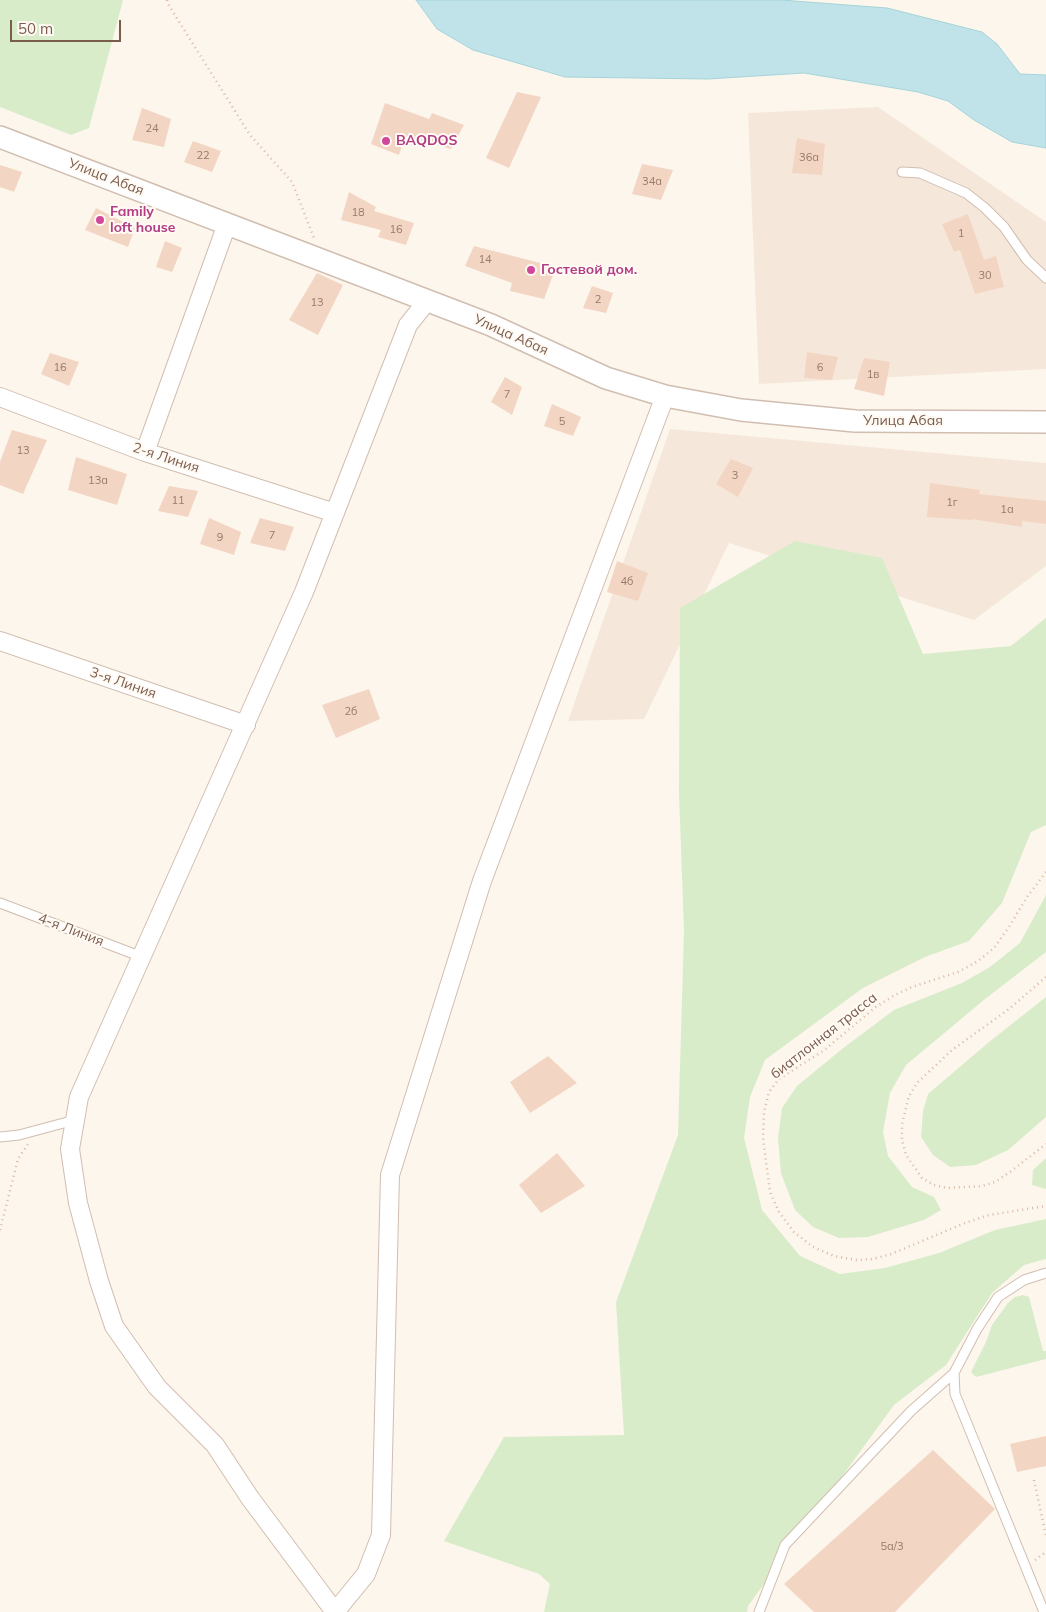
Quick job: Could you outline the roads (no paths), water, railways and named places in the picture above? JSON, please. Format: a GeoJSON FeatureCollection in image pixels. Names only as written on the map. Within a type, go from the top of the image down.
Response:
{"type":"FeatureCollection","features":[{"type":"Feature","properties":{"kind":"street","name":"Улица Абая"},"geometry":{"type":"LineString","coordinates":[[0,137],[491,325],[606,378],[664,396],[741,410],[854,421],[1046,422]]}},
{"type":"Feature","properties":{"kind":"street"},"geometry":{"type":"LineString","coordinates":[[145,452],[227,224]]}},
{"type":"Feature","properties":{"kind":"street"},"geometry":{"type":"LineString","coordinates":[[427,301],[408,325],[304,592],[79,1097],[70,1149],[78,1203],[99,1281],[114,1326],[157,1387],[215,1445],[250,1498],[335,1612],[366,1574],[381,1535],[390,1175],[482,881],[664,396]]}},
{"type":"Feature","properties":{"kind":"street","name":"2-я Линия"},"geometry":{"type":"LineString","coordinates":[[0,397],[145,452],[335,513]]}},
{"type":"Feature","properties":{"kind":"street","name":"3-я Линия"},"geometry":{"type":"LineString","coordinates":[[0,641],[246,725]]}},
{"type":"Feature","properties":{"kind":"lane"},"geometry":{"type":"LineString","coordinates":[[902,172],[920,173],[966,193],[1004,227],[1027,260],[1046,278]]}},
{"type":"Feature","properties":{"kind":"lane","name":"4-я Линия"},"geometry":{"type":"LineString","coordinates":[[0,903],[142,956]]}},
{"type":"Feature","properties":{"kind":"lane"},"geometry":{"type":"LineString","coordinates":[[0,1137],[19,1135],[75,1120]]}},
{"type":"Feature","properties":{"kind":"lane"},"geometry":{"type":"LineString","coordinates":[[758,1612],[784,1545],[911,1411],[954,1374],[977,1329],[998,1297],[1024,1280],[1046,1273]]}},
{"type":"Feature","properties":{"kind":"lane"},"geometry":{"type":"LineString","coordinates":[[954,1374],[955,1394],[1044,1612]]}},
{"type":"Feature","properties":{"kind":"water"},"geometry":{"type":"Polygon","coordinates":[[[416,0],[781,0],[887,8],[982,32],[997,44],[1020,74],[1046,75],[1046,148],[1012,142],[974,120],[948,101],[918,92],[804,73],[708,79],[565,77],[473,50],[437,29],[416,0]]]}},
{"type":"Feature","properties":{"kind":"place","name":"BAQDOS"},"geometry":{"type":"Point","coordinates":[386,141]}},
{"type":"Feature","properties":{"kind":"place","name":"Family loft house"},"geometry":{"type":"Point","coordinates":[100,220]}},
{"type":"Feature","properties":{"kind":"place","name":"Гостевой дом."},"geometry":{"type":"Point","coordinates":[531,270]}}]}
